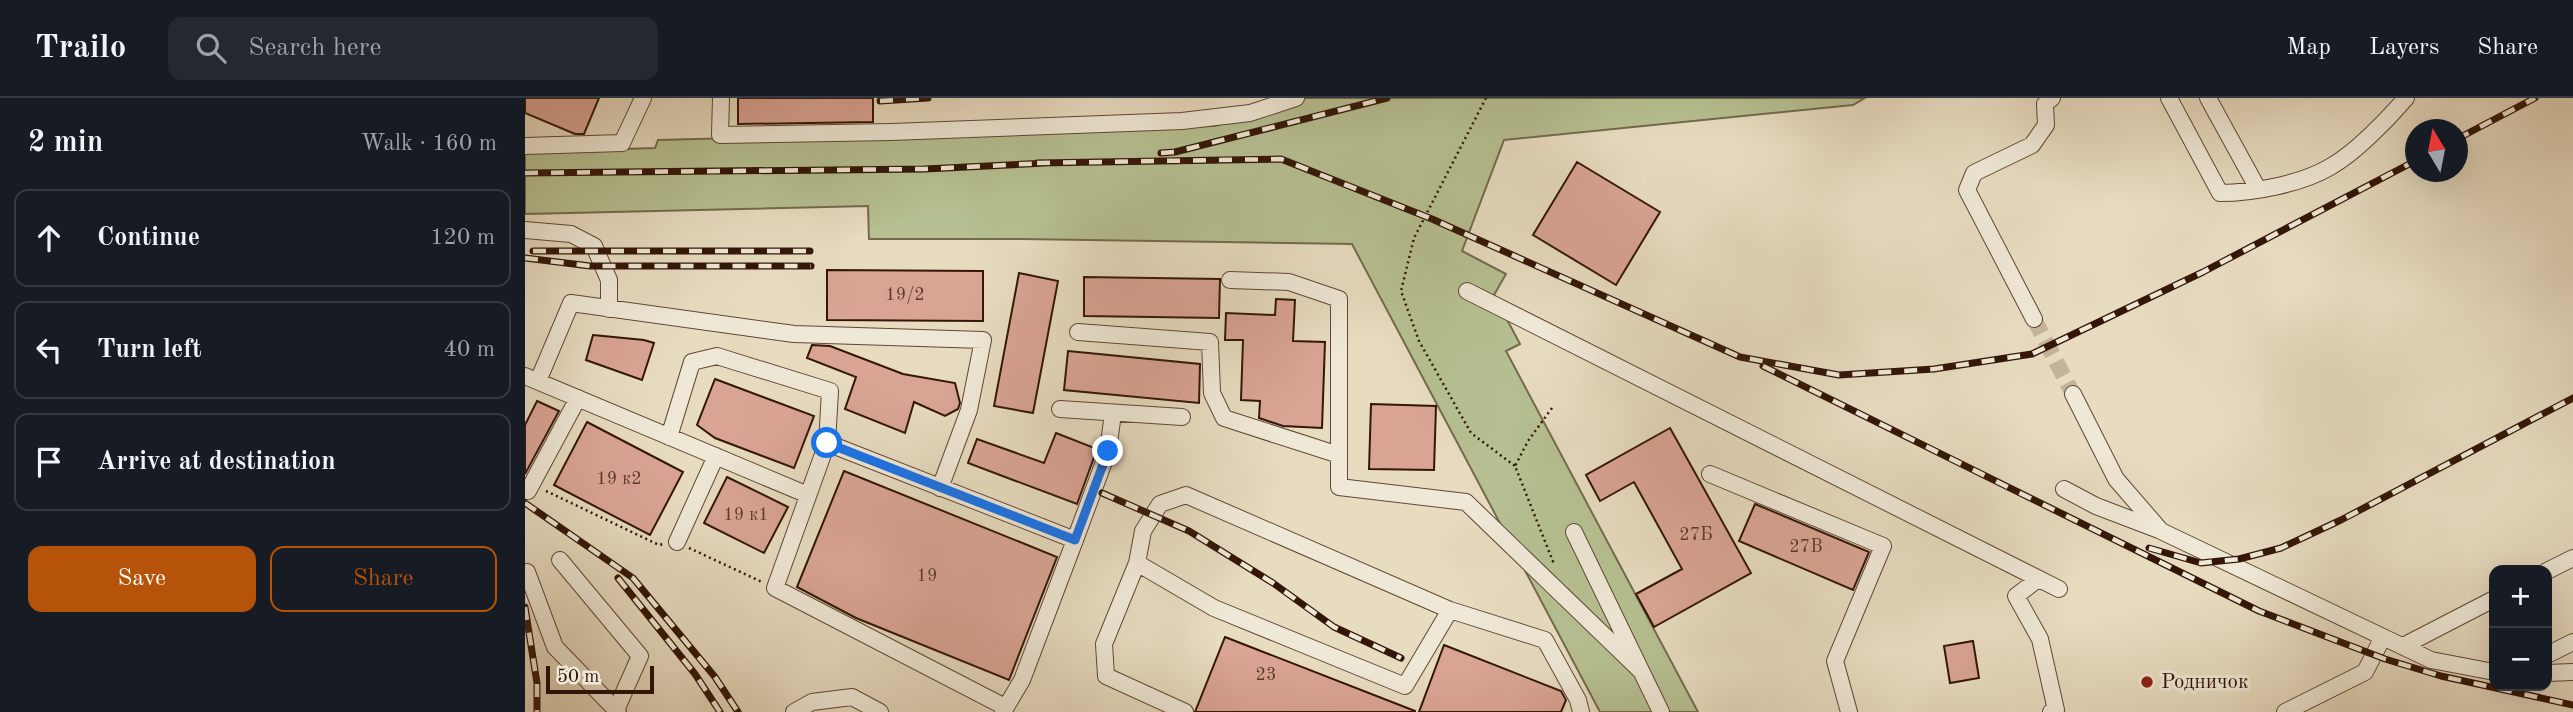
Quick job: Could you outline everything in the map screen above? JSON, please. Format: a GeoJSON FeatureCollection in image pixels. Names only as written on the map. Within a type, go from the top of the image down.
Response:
{"type":"FeatureCollection","features":[{"type":"Feature","properties":{"kind":"street"},"geometry":{"type":"LineString","coordinates":[[525,146],[622,143],[643,98]]}},
{"type":"Feature","properties":{"kind":"street"},"geometry":{"type":"LineString","coordinates":[[721,98],[720,135],[891,132],[1182,121],[1250,113],[1296,98]]}},
{"type":"Feature","properties":{"kind":"street"},"geometry":{"type":"LineString","coordinates":[[2035,319],[1967,190],[1974,173],[2032,145],[2046,125],[2045,104],[2052,98]]}},
{"type":"Feature","properties":{"kind":"street"},"geometry":{"type":"LineString","coordinates":[[2169,98],[2220,193],[2286,184],[2330,167],[2385,122],[2406,98]]}},
{"type":"Feature","properties":{"kind":"street"},"geometry":{"type":"LineString","coordinates":[[2208,98],[2258,189]]}},
{"type":"Feature","properties":{"kind":"street"},"geometry":{"type":"LineString","coordinates":[[525,230],[571,234],[594,246],[609,281],[609,309]]}},
{"type":"Feature","properties":{"kind":"street"},"geometry":{"type":"LineString","coordinates":[[1230,280],[1289,282],[1339,299],[1339,487],[1466,502],[1641,671]]}},
{"type":"Feature","properties":{"kind":"street"},"geometry":{"type":"LineString","coordinates":[[1467,292],[2059,589]]}},
{"type":"Feature","properties":{"kind":"street"},"geometry":{"type":"LineString","coordinates":[[809,495],[532,379],[571,303],[794,334],[983,340],[969,410],[940,488]]}},
{"type":"Feature","properties":{"kind":"street"},"geometry":{"type":"LineString","coordinates":[[1078,332],[1210,342],[1212,393],[1224,418],[1339,455]]}},
{"type":"Feature","properties":{"kind":"street"},"geometry":{"type":"LineString","coordinates":[[669,437],[692,362],[717,356],[830,391],[827,443],[775,588],[1004,709],[1022,680],[1108,451],[1113,412]]}},
{"type":"Feature","properties":{"kind":"street"},"geometry":{"type":"LineString","coordinates":[[2073,394],[2116,479],[2161,531]]}},
{"type":"Feature","properties":{"kind":"street"},"geometry":{"type":"LineString","coordinates":[[530,487],[578,398]]}},
{"type":"Feature","properties":{"kind":"street"},"geometry":{"type":"LineString","coordinates":[[1060,409],[1182,417]]}},
{"type":"Feature","properties":{"kind":"street"},"geometry":{"type":"LineString","coordinates":[[827,443],[1075,540]]}},
{"type":"Feature","properties":{"kind":"street"},"geometry":{"type":"LineString","coordinates":[[677,542],[716,456]]}},
{"type":"Feature","properties":{"kind":"street"},"geometry":{"type":"LineString","coordinates":[[1710,474],[1883,545],[1835,661],[1849,712]]}},
{"type":"Feature","properties":{"kind":"street"},"geometry":{"type":"LineString","coordinates":[[2064,489],[2096,506],[2161,531],[2431,660],[2489,671]]}},
{"type":"Feature","properties":{"kind":"street"},"geometry":{"type":"LineString","coordinates":[[1185,712],[1106,676],[1104,644],[1137,563],[1143,531],[1160,504],[1186,495],[1450,610],[1545,640],[1579,700],[1581,712]]}},
{"type":"Feature","properties":{"kind":"street"},"geometry":{"type":"LineString","coordinates":[[1574,532],[1661,712]]}},
{"type":"Feature","properties":{"kind":"street"},"geometry":{"type":"LineString","coordinates":[[2552,568],[2573,558]]}},
{"type":"Feature","properties":{"kind":"street"},"geometry":{"type":"LineString","coordinates":[[527,572],[555,647],[617,711],[640,656],[560,560]]}},
{"type":"Feature","properties":{"kind":"street"},"geometry":{"type":"LineString","coordinates":[[1137,563],[1214,608],[1405,686],[1450,610]]}},
{"type":"Feature","properties":{"kind":"street"},"geometry":{"type":"LineString","coordinates":[[2038,579],[2016,596],[2040,639],[2056,710],[2051,712]]}},
{"type":"Feature","properties":{"kind":"street"},"geometry":{"type":"LineString","coordinates":[[2403,646],[2489,602]]}},
{"type":"Feature","properties":{"kind":"street"},"geometry":{"type":"LineString","coordinates":[[2285,712],[2365,672],[2383,637]]}},
{"type":"Feature","properties":{"kind":"street"},"geometry":{"type":"LineString","coordinates":[[2552,652],[2573,642]]}},
{"type":"Feature","properties":{"kind":"street"},"geometry":{"type":"LineString","coordinates":[[2552,673],[2573,672]]}},
{"type":"Feature","properties":{"kind":"street"},"geometry":{"type":"LineString","coordinates":[[2314,697],[2322,712]]}},
{"type":"Feature","properties":{"kind":"street"},"geometry":{"type":"LineString","coordinates":[[794,712],[811,702],[852,698],[880,712]]}},
{"type":"Feature","properties":{"kind":"path"},"geometry":{"type":"LineString","coordinates":[[1486,98],[1414,238],[1401,290],[1419,341],[1471,433],[1515,466],[1553,564]]}},
{"type":"Feature","properties":{"kind":"path"},"geometry":{"type":"LineString","coordinates":[[1515,466],[1528,441],[1552,408]]}},
{"type":"Feature","properties":{"kind":"path"},"geometry":{"type":"LineString","coordinates":[[530,487],[659,545],[677,542],[775,588]]}},
{"type":"Feature","properties":{"kind":"green space"},"geometry":{"type":"Polygon","coordinates":[[[1302,98],[1865,98],[1853,105],[1504,140],[1462,251],[1506,274],[1494,295],[1520,344],[1506,351],[1698,712],[1600,712],[1352,244],[869,239],[868,206],[525,214],[525,152],[655,148],[658,140],[1215,126],[1302,98]]]}},
{"type":"Feature","properties":{"kind":"building"},"geometry":{"type":"Polygon","coordinates":[[[525,98],[599,98],[584,134],[575,134],[525,113],[525,98]]]}},
{"type":"Feature","properties":{"kind":"building"},"geometry":{"type":"Polygon","coordinates":[[[738,98],[873,98],[873,122],[738,124],[738,98]]]}},
{"type":"Feature","properties":{"kind":"building"},"geometry":{"type":"Polygon","coordinates":[[[1577,162],[1660,212],[1616,285],[1533,235],[1577,162]]]}},
{"type":"Feature","properties":{"kind":"building"},"geometry":{"type":"Polygon","coordinates":[[[827,270],[983,271],[983,321],[827,320],[827,270]]]}},
{"type":"Feature","properties":{"kind":"building"},"geometry":{"type":"Polygon","coordinates":[[[1019,273],[1058,281],[1033,413],[994,406],[1019,273]]]}},
{"type":"Feature","properties":{"kind":"building"},"geometry":{"type":"Polygon","coordinates":[[[1084,277],[1220,279],[1219,318],[1084,316],[1084,277]]]}},
{"type":"Feature","properties":{"kind":"building"},"geometry":{"type":"Polygon","coordinates":[[[1276,299],[1295,300],[1293,341],[1325,342],[1322,428],[1283,426],[1259,418],[1260,401],[1241,400],[1243,340],[1225,340],[1226,313],[1275,315],[1276,299]]]}},
{"type":"Feature","properties":{"kind":"building"},"geometry":{"type":"Polygon","coordinates":[[[593,335],[654,343],[642,380],[586,360],[593,335]]]}},
{"type":"Feature","properties":{"kind":"building"},"geometry":{"type":"Polygon","coordinates":[[[812,345],[830,346],[903,374],[955,383],[960,403],[958,409],[945,416],[914,402],[905,433],[845,409],[856,377],[807,358],[812,345]]]}},
{"type":"Feature","properties":{"kind":"building"},"geometry":{"type":"Polygon","coordinates":[[[1068,351],[1200,364],[1199,403],[1064,390],[1068,351]]]}},
{"type":"Feature","properties":{"kind":"building"},"geometry":{"type":"Polygon","coordinates":[[[715,379],[814,416],[794,468],[715,438],[697,425],[715,379]]]}},
{"type":"Feature","properties":{"kind":"building"},"geometry":{"type":"Polygon","coordinates":[[[537,401],[559,411],[525,474],[525,425],[537,401]]]}},
{"type":"Feature","properties":{"kind":"building"},"geometry":{"type":"Polygon","coordinates":[[[1371,404],[1436,406],[1434,470],[1369,469],[1371,404]]]}},
{"type":"Feature","properties":{"kind":"building"},"geometry":{"type":"Polygon","coordinates":[[[587,422],[683,472],[650,535],[554,485],[587,422]]]}},
{"type":"Feature","properties":{"kind":"building"},"geometry":{"type":"Polygon","coordinates":[[[1670,428],[1751,573],[1654,627],[1636,594],[1682,569],[1634,482],[1600,501],[1586,475],[1670,428]]]}},
{"type":"Feature","properties":{"kind":"building"},"geometry":{"type":"Polygon","coordinates":[[[1056,433],[1097,449],[1077,504],[968,463],[977,439],[1044,463],[1056,433]]]}},
{"type":"Feature","properties":{"kind":"building"},"geometry":{"type":"Polygon","coordinates":[[[844,471],[1057,557],[1009,680],[856,618],[797,587],[844,471]]]}},
{"type":"Feature","properties":{"kind":"building"},"geometry":{"type":"Polygon","coordinates":[[[727,477],[788,507],[764,553],[704,523],[727,477]]]}},
{"type":"Feature","properties":{"kind":"building"},"geometry":{"type":"Polygon","coordinates":[[[1755,504],[1869,552],[1853,590],[1739,541],[1755,504]]]}},
{"type":"Feature","properties":{"kind":"building"},"geometry":{"type":"Polygon","coordinates":[[[1225,637],[1415,711],[1415,712],[1195,712],[1225,637]]]}},
{"type":"Feature","properties":{"kind":"building"},"geometry":{"type":"Polygon","coordinates":[[[1973,641],[1979,678],[1950,683],[1944,646],[1973,641]]]}},
{"type":"Feature","properties":{"kind":"building"},"geometry":{"type":"Polygon","coordinates":[[[1444,645],[1561,691],[1566,700],[1561,712],[1419,712],[1444,645]]]}},
{"type":"Feature","properties":{"kind":"tunnel"},"geometry":{"type":"LineString","coordinates":[[2034,319],[2073,394]]}},
{"type":"Feature","properties":{"kind":"railway"},"geometry":{"type":"LineString","coordinates":[[880,101],[928,98]]}},
{"type":"Feature","properties":{"kind":"railway"},"geometry":{"type":"LineString","coordinates":[[1161,153],[1175,152],[1387,98]]}},
{"type":"Feature","properties":{"kind":"railway"},"geometry":{"type":"LineString","coordinates":[[2468,133],[2535,98]]}},
{"type":"Feature","properties":{"kind":"railway"},"geometry":{"type":"LineString","coordinates":[[1037,163],[1281,159],[1432,219],[1740,357],[1839,375],[1934,369],[2032,354],[2203,272],[2405,166]]}},
{"type":"Feature","properties":{"kind":"railway"},"geometry":{"type":"LineString","coordinates":[[525,173],[925,169],[1046,163]]}},
{"type":"Feature","properties":{"kind":"railway"},"geometry":{"type":"LineString","coordinates":[[533,251],[810,251]]}},
{"type":"Feature","properties":{"kind":"railway"},"geometry":{"type":"LineString","coordinates":[[525,258],[590,266],[811,266]]}},
{"type":"Feature","properties":{"kind":"railway"},"geometry":{"type":"LineString","coordinates":[[1763,366],[2259,611],[2385,659],[2441,676],[2573,705]]}},
{"type":"Feature","properties":{"kind":"railway"},"geometry":{"type":"LineString","coordinates":[[2149,548],[2201,563],[2239,559],[2281,548],[2341,520],[2573,398]]}},
{"type":"Feature","properties":{"kind":"railway"},"geometry":{"type":"LineString","coordinates":[[1102,493],[1189,531],[1273,583],[1334,627],[1401,658]]}},
{"type":"Feature","properties":{"kind":"railway"},"geometry":{"type":"LineString","coordinates":[[525,503],[633,578],[715,677],[738,712]]}},
{"type":"Feature","properties":{"kind":"railway"},"geometry":{"type":"LineString","coordinates":[[618,578],[695,674],[720,712]]}},
{"type":"Feature","properties":{"kind":"railway"},"geometry":{"type":"LineString","coordinates":[[525,607],[537,683],[537,712]]}},
{"type":"Feature","properties":{"kind":"place","name":"Родничок"},"geometry":{"type":"Point","coordinates":[2147,682]}},
{"type":"Feature","properties":{"kind":"route"},"geometry":{"type":"LineString","coordinates":[[827,443],[1075,540],[1108,451]]}}]}
